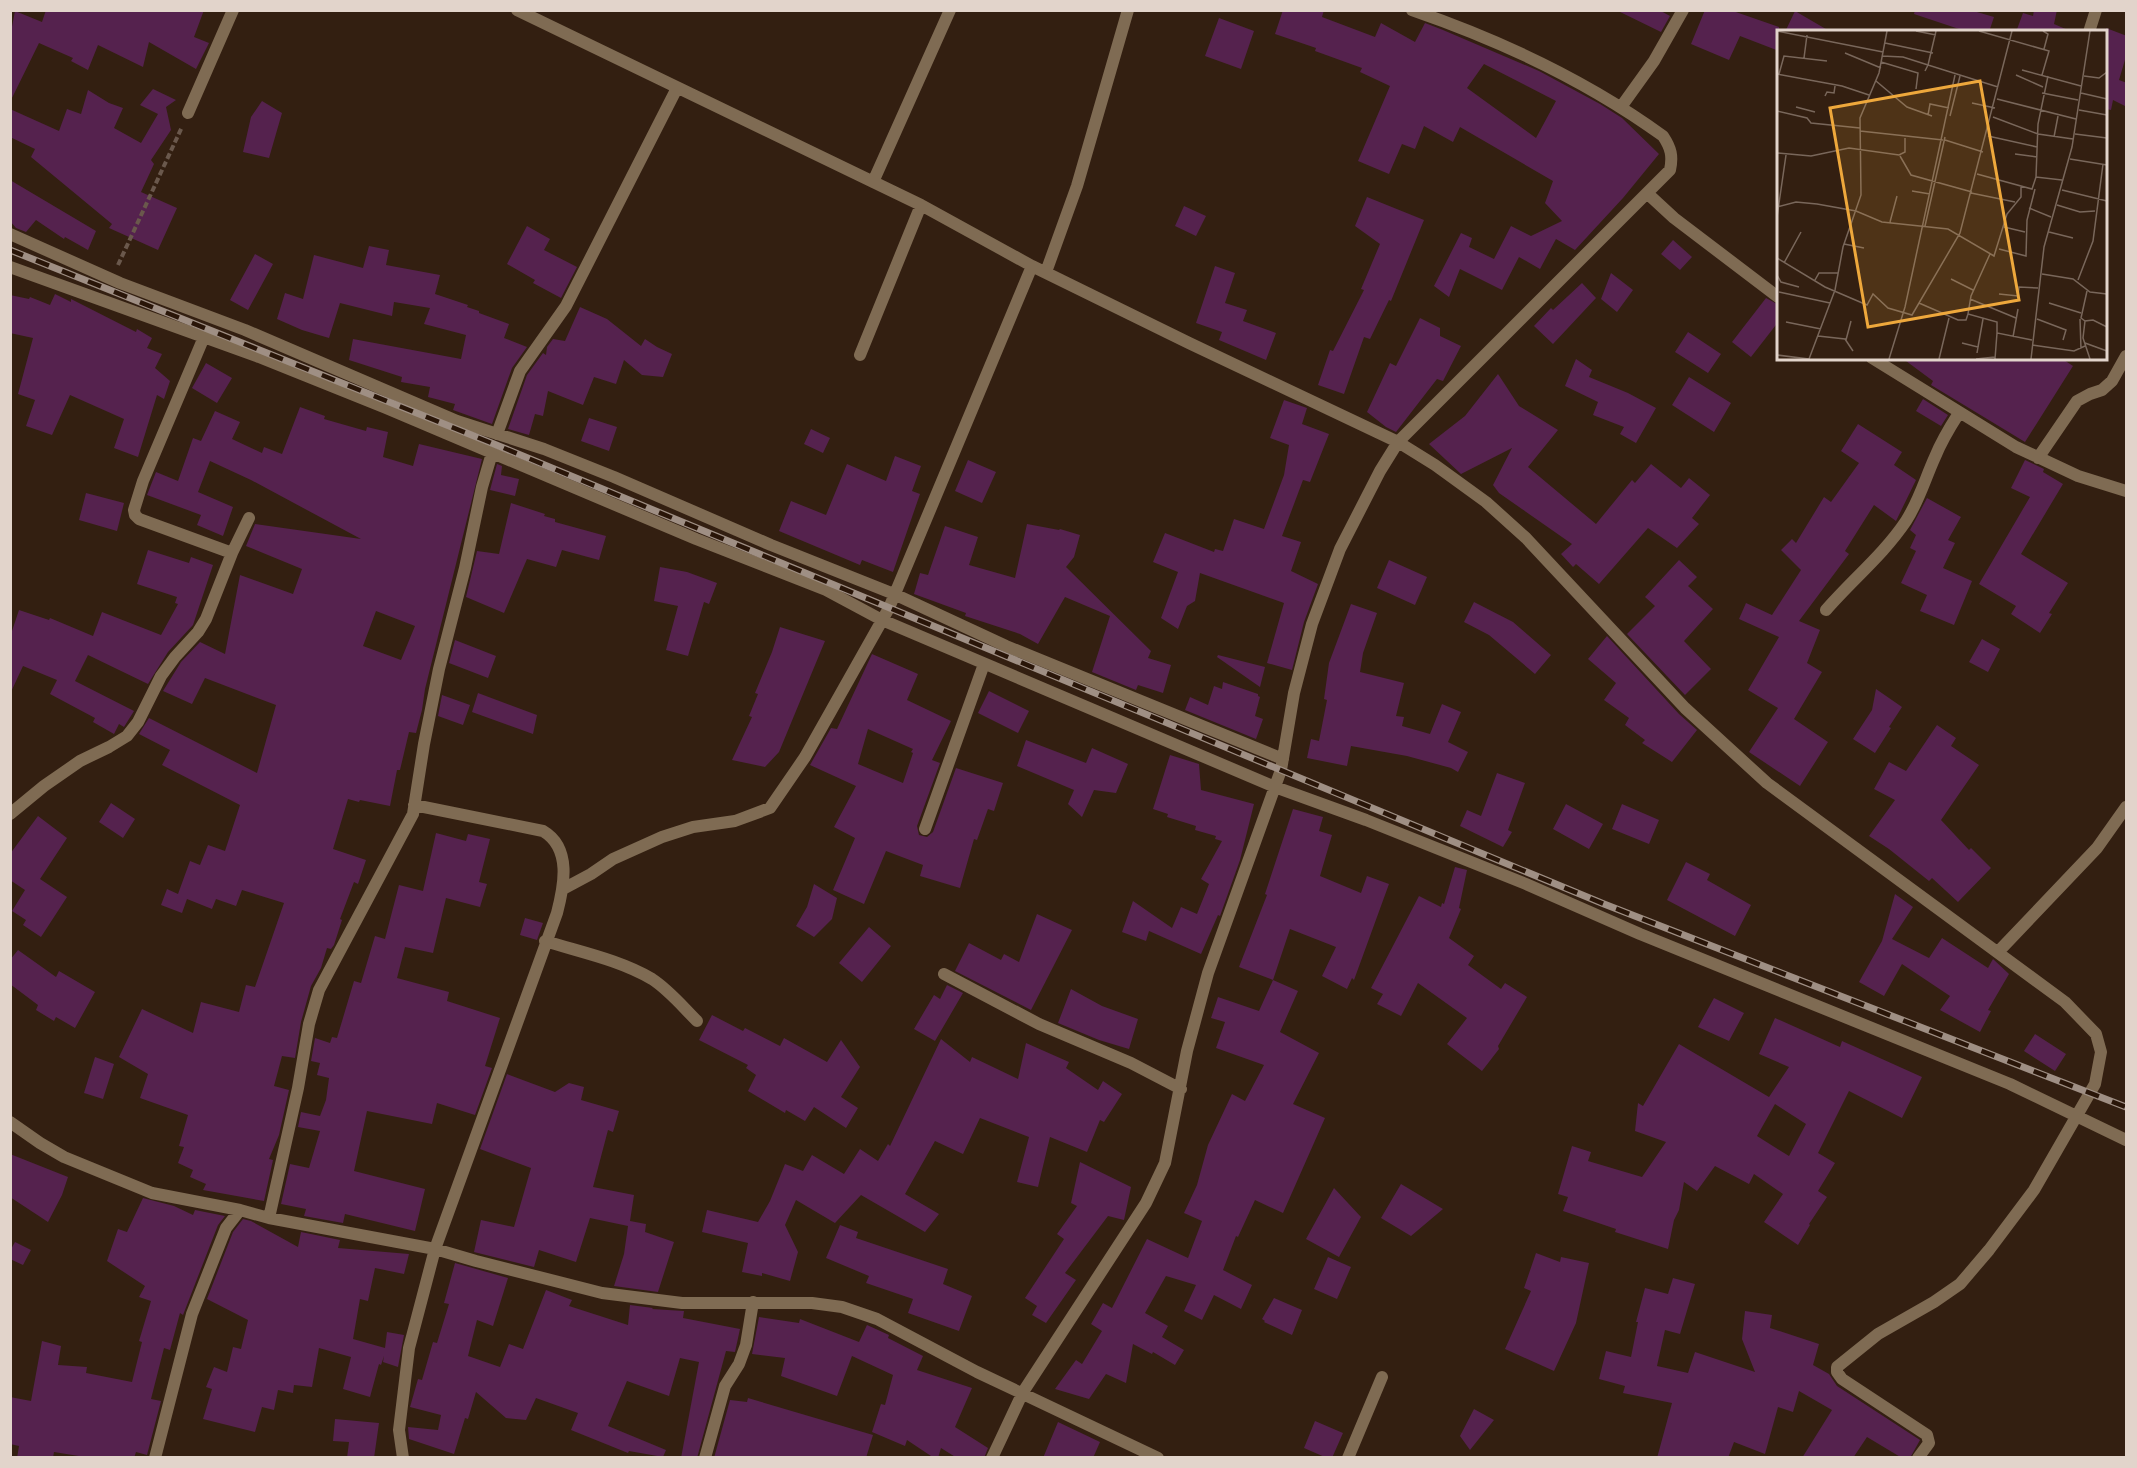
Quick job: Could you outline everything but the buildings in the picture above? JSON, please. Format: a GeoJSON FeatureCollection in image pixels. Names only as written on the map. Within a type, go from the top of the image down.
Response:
{"type":"FeatureCollection","features":[{"type":"Feature","properties":{"kind":"street"},"geometry":{"type":"LineString","coordinates":[[188,113],[233,10]]}},
{"type":"Feature","properties":{"kind":"street"},"geometry":{"type":"LineString","coordinates":[[517,10],[536,14],[677,88],[921,205],[1032,266],[1189,344],[1398,442],[1435,465],[1477,496],[1526,538],[1685,708],[1767,783],[2065,1002],[2096,1034],[2101,1052],[2094,1084],[2034,1190],[1989,1250],[1960,1284],[1934,1302],[1878,1334],[1837,1367],[1837,1372],[1842,1379],[1927,1435],[1929,1443],[1918,1458]]}},
{"type":"Feature","properties":{"kind":"street"},"geometry":{"type":"LineString","coordinates":[[873,182],[950,10]]}},
{"type":"Feature","properties":{"kind":"street"},"geometry":{"type":"LineString","coordinates":[[1046,272],[1077,186],[1128,10]]}},
{"type":"Feature","properties":{"kind":"street"},"geometry":{"type":"LineString","coordinates":[[1620,107],[1654,61],[1683,10]]}},
{"type":"Feature","properties":{"kind":"street"},"geometry":{"type":"LineString","coordinates":[[2090,30],[2096,10]]}},
{"type":"Feature","properties":{"kind":"street"},"geometry":{"type":"LineString","coordinates":[[992,1458],[1023,1392],[1146,1203],[1165,1163],[1187,1051],[1208,974],[1275,787],[1283,759],[1294,693],[1316,614],[1340,549],[1380,471],[1398,442],[1670,170],[1672,159],[1670,147],[1663,136],[1594,90],[1536,60],[1418,12]]}},
{"type":"Feature","properties":{"kind":"street"},"geometry":{"type":"LineString","coordinates":[[497,434],[520,370],[566,306],[677,88]]}},
{"type":"Feature","properties":{"kind":"street"},"geometry":{"type":"LineString","coordinates":[[1648,194],[1674,218],[1777,295]]}},
{"type":"Feature","properties":{"kind":"street"},"geometry":{"type":"LineString","coordinates":[[860,355],[921,205]]}},
{"type":"Feature","properties":{"kind":"street"},"geometry":{"type":"LineString","coordinates":[[10,234],[111,279],[245,330],[457,421],[544,449],[683,505],[771,545],[894,594],[1006,646],[1283,759]]}},
{"type":"Feature","properties":{"kind":"street"},"geometry":{"type":"LineString","coordinates":[[563,889],[591,874],[613,858],[662,837],[693,827],[735,821],[770,808],[805,757],[882,620],[1032,266]]}},
{"type":"Feature","properties":{"kind":"street"},"geometry":{"type":"LineString","coordinates":[[10,267],[204,337],[386,408],[696,539],[826,590],[882,620],[1275,787],[1366,820],[1526,884],[1640,934],[2010,1084],[2127,1140]]}},
{"type":"Feature","properties":{"kind":"street"},"geometry":{"type":"LineString","coordinates":[[204,337],[143,481],[134,510],[139,519],[232,552]]}},
{"type":"Feature","properties":{"kind":"street"},"geometry":{"type":"LineString","coordinates":[[2038,458],[2077,401],[2102,390],[2112,381],[2127,356]]}},
{"type":"Feature","properties":{"kind":"street"},"geometry":{"type":"LineString","coordinates":[[1875,360],[2016,447],[2078,476],[2127,491]]}},
{"type":"Feature","properties":{"kind":"street"},"geometry":{"type":"LineString","coordinates":[[1826,610],[1845,587],[1890,544],[1919,498],[1944,436],[1959,413]]}},
{"type":"Feature","properties":{"kind":"street"},"geometry":{"type":"LineString","coordinates":[[269,1218],[298,1088],[309,1024],[320,990],[413,814],[439,669],[492,453]]}},
{"type":"Feature","properties":{"kind":"street"},"geometry":{"type":"LineString","coordinates":[[10,814],[80,761],[127,736],[138,722],[161,676],[206,619],[232,552],[249,518]]}},
{"type":"Feature","properties":{"kind":"street"},"geometry":{"type":"LineString","coordinates":[[925,829],[984,664]]}},
{"type":"Feature","properties":{"kind":"street"},"geometry":{"type":"LineString","coordinates":[[403,1458],[399,1430],[409,1348],[435,1249],[557,913],[563,889],[561,854],[554,839],[543,831],[414,805]]}},
{"type":"Feature","properties":{"kind":"street"},"geometry":{"type":"LineString","coordinates":[[1998,952],[2097,848],[2127,807]]}},
{"type":"Feature","properties":{"kind":"street"},"geometry":{"type":"LineString","coordinates":[[545,941],[630,968],[663,987],[697,1020]]}},
{"type":"Feature","properties":{"kind":"street"},"geometry":{"type":"LineString","coordinates":[[944,974],[1040,1024],[1131,1063],[1181,1089]]}},
{"type":"Feature","properties":{"kind":"street"},"geometry":{"type":"LineString","coordinates":[[10,1122],[64,1157],[152,1193],[269,1218],[435,1249],[602,1293],[682,1303],[753,1302],[842,1307],[877,1319],[977,1372],[1158,1458]]}},
{"type":"Feature","properties":{"kind":"street"},"geometry":{"type":"LineString","coordinates":[[155,1458],[192,1314],[226,1228],[240,1210]]}},
{"type":"Feature","properties":{"kind":"street"},"geometry":{"type":"LineString","coordinates":[[705,1458],[725,1386],[739,1364],[746,1345],[753,1302]]}},
{"type":"Feature","properties":{"kind":"street"},"geometry":{"type":"LineString","coordinates":[[1348,1458],[1382,1377]]}},
{"type":"Feature","properties":{"kind":"path"},"geometry":{"type":"LineString","coordinates":[[111,279],[188,113]]}},
{"type":"Feature","properties":{"kind":"railway"},"geometry":{"type":"LineString","coordinates":[[10,250],[494,444],[1604,904],[2126,1107]]}}]}
